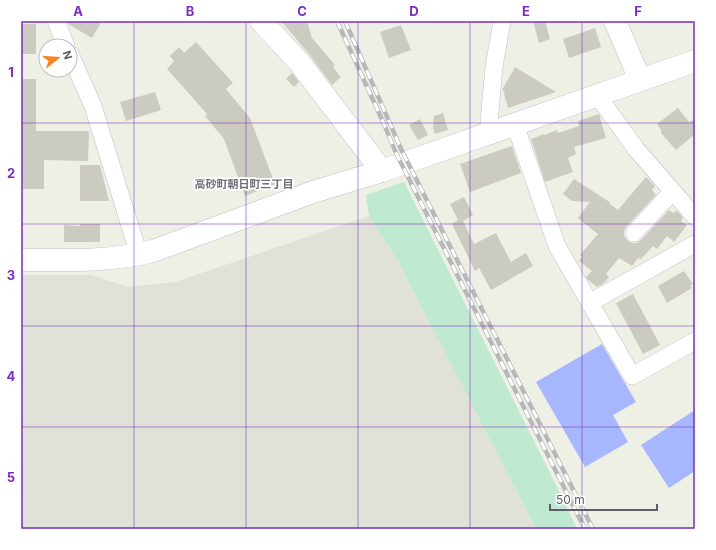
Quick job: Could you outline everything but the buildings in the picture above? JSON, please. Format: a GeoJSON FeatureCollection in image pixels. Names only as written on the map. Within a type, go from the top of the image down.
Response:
{"type":"FeatureCollection","features":[{"type":"Feature","properties":{"kind":"street"},"geometry":{"type":"LineString","coordinates":[[56,21],[63,38]]}},
{"type":"Feature","properties":{"kind":"street"},"geometry":{"type":"LineString","coordinates":[[261,21],[299,62],[382,171]]}},
{"type":"Feature","properties":{"kind":"street"},"geometry":{"type":"LineString","coordinates":[[488,133],[494,67],[502,21]]}},
{"type":"Feature","properties":{"kind":"street"},"geometry":{"type":"LineString","coordinates":[[615,21],[640,80]]}},
{"type":"Feature","properties":{"kind":"street"},"geometry":{"type":"LineString","coordinates":[[21,260],[84,260],[139,255],[157,250],[314,192],[382,171],[695,61]]}},
{"type":"Feature","properties":{"kind":"street"},"geometry":{"type":"LineString","coordinates":[[78,72],[93,106],[139,255]]}},
{"type":"Feature","properties":{"kind":"street"},"geometry":{"type":"LineString","coordinates":[[597,95],[636,149],[695,217]]}},
{"type":"Feature","properties":{"kind":"street"},"geometry":{"type":"LineString","coordinates":[[515,124],[557,246],[632,376],[695,341]]}},
{"type":"Feature","properties":{"kind":"street"},"geometry":{"type":"LineString","coordinates":[[634,233],[672,192]]}},
{"type":"Feature","properties":{"kind":"street"},"geometry":{"type":"LineString","coordinates":[[589,303],[695,244]]}},
{"type":"Feature","properties":{"kind":"shaded area"},"geometry":{"type":"Polygon","coordinates":[[[369,216],[398,261],[536,529],[21,529],[21,275],[91,275],[128,287],[175,282],[369,216]]]}},
{"type":"Feature","properties":{"kind":"green space"},"geometry":{"type":"Polygon","coordinates":[[[404,182],[577,529],[536,529],[398,261],[369,216],[366,195],[404,182]]]}},
{"type":"Feature","properties":{"kind":"water"},"geometry":{"type":"Polygon","coordinates":[[[602,344],[636,402],[613,415],[628,442],[585,467],[536,382],[602,344]]]}},
{"type":"Feature","properties":{"kind":"water"},"geometry":{"type":"Polygon","coordinates":[[[695,410],[695,471],[669,488],[641,445],[695,410]]]}},
{"type":"Feature","properties":{"kind":"railway"},"geometry":{"type":"LineString","coordinates":[[337,21],[396,153],[585,529]]}},
{"type":"Feature","properties":{"kind":"railway"},"geometry":{"type":"LineString","coordinates":[[345,21],[402,151],[593,529]]}},
{"type":"Feature","properties":{"kind":"district","name":"高砂町朝日町三丁目"},"geometry":{"type":"Point","coordinates":[244,184]}}]}
